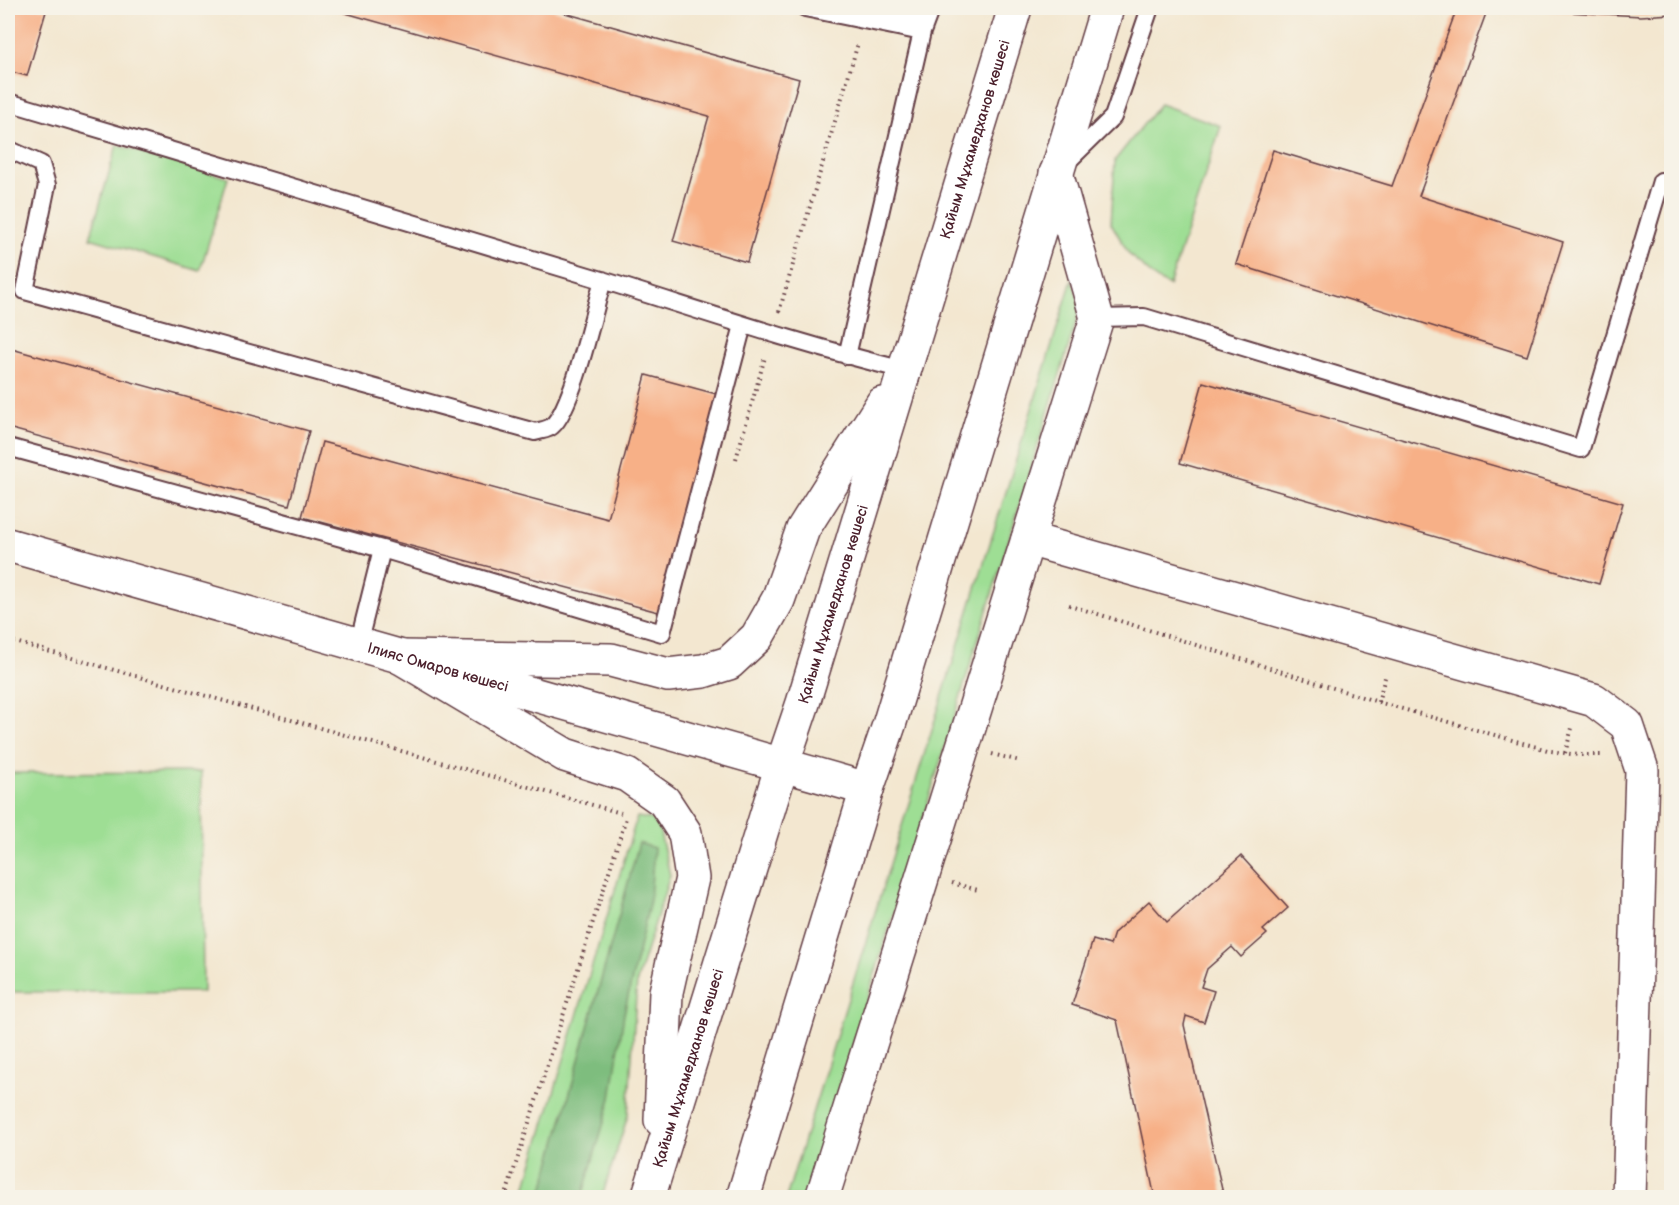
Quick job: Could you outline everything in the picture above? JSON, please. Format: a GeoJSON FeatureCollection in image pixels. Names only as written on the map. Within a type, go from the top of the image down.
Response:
{"type":"FeatureCollection","features":[{"type":"Feature","properties":{"kind":"main road","name":"Қайым Мұхамедханов көшесі"},"geometry":{"type":"LineString","coordinates":[[648,1197],[782,765],[804,703],[1015,8]]}},
{"type":"Feature","properties":{"kind":"main road"},"geometry":{"type":"LineString","coordinates":[[743,1197],[1107,8]]}},
{"type":"Feature","properties":{"kind":"main road"},"geometry":{"type":"LineString","coordinates":[[822,1197],[1097,318],[1056,173]]}},
{"type":"Feature","properties":{"kind":"main road"},"geometry":{"type":"LineString","coordinates":[[400,657],[611,660],[668,675],[703,671],[729,663],[757,637],[778,600],[803,530],[904,370]]}},
{"type":"Feature","properties":{"kind":"main road"},"geometry":{"type":"LineString","coordinates":[[1028,539],[1594,700],[1627,725],[1642,771],[1629,1197]]}},
{"type":"Feature","properties":{"kind":"main road","name":"Ілияс Омаров көшесі"},"geometry":{"type":"LineString","coordinates":[[8,545],[867,789]]}},
{"type":"Feature","properties":{"kind":"main road"},"geometry":{"type":"LineString","coordinates":[[400,657],[565,755],[627,775],[664,801],[685,833],[692,878],[666,992],[659,1164]]}},
{"type":"Feature","properties":{"kind":"lane"},"geometry":{"type":"LineString","coordinates":[[805,8],[926,20]]}},
{"type":"Feature","properties":{"kind":"lane"},"geometry":{"type":"LineString","coordinates":[[868,8],[926,20]]}},
{"type":"Feature","properties":{"kind":"lane"},"geometry":{"type":"LineString","coordinates":[[1056,173],[1113,117],[1150,8]]}},
{"type":"Feature","properties":{"kind":"lane"},"geometry":{"type":"LineString","coordinates":[[847,356],[926,20]]}},
{"type":"Feature","properties":{"kind":"lane"},"geometry":{"type":"LineString","coordinates":[[8,102],[603,280],[743,325],[847,356],[904,370]]}},
{"type":"Feature","properties":{"kind":"lane"},"geometry":{"type":"LineString","coordinates":[[8,149],[41,164],[47,185],[25,291],[535,432],[551,428],[561,415],[573,384],[603,280]]}},
{"type":"Feature","properties":{"kind":"lane"},"geometry":{"type":"LineString","coordinates":[[1097,318],[1144,317],[1581,449],[1661,181]]}},
{"type":"Feature","properties":{"kind":"lane"},"geometry":{"type":"LineString","coordinates":[[8,447],[382,549],[662,633],[743,325]]}},
{"type":"Feature","properties":{"kind":"lane"},"geometry":{"type":"LineString","coordinates":[[358,645],[382,549]]}},
{"type":"Feature","properties":{"kind":"path"},"geometry":{"type":"LineString","coordinates":[[1069,605],[1378,702],[1551,751],[1578,755],[1636,754]]}},
{"type":"Feature","properties":{"kind":"path"},"geometry":{"type":"LineString","coordinates":[[8,640],[637,817]]}},
{"type":"Feature","properties":{"kind":"path"},"geometry":{"type":"LineString","coordinates":[[983,752],[1020,761]]}},
{"type":"Feature","properties":{"kind":"path"},"geometry":{"type":"LineString","coordinates":[[505,1197],[627,815]]}},
{"type":"Feature","properties":{"kind":"path"},"geometry":{"type":"LineString","coordinates":[[949,882],[978,890]]}},
{"type":"Feature","properties":{"kind":"green space"},"geometry":{"type":"Polygon","coordinates":[[[1160,104],[1221,126],[1169,286],[1156,279],[1129,254],[1111,223],[1115,160],[1160,104]]]}},
{"type":"Feature","properties":{"kind":"green space"},"geometry":{"type":"Polygon","coordinates":[[[117,145],[228,178],[200,271],[90,238],[117,145]]]}},
{"type":"Feature","properties":{"kind":"green space"},"geometry":{"type":"Polygon","coordinates":[[[1072,280],[1081,306],[806,1197],[786,1198],[1072,280]]]}},
{"type":"Feature","properties":{"kind":"green space"},"geometry":{"type":"Polygon","coordinates":[[[201,772],[203,992],[8,992],[8,773],[201,772]]]}},
{"type":"Feature","properties":{"kind":"green space"},"geometry":{"type":"Polygon","coordinates":[[[637,817],[657,820],[670,875],[637,981],[628,1115],[602,1197],[522,1198],[637,817]]]}},
{"type":"Feature","properties":{"kind":"green space"},"geometry":{"type":"Polygon","coordinates":[[[639,843],[654,848],[650,900],[624,1014],[611,1098],[582,1197],[541,1197],[639,843]]]}},
{"type":"Feature","properties":{"kind":"building"},"geometry":{"type":"Polygon","coordinates":[[[8,8],[47,8],[27,76],[8,71],[8,8]]]}},
{"type":"Feature","properties":{"kind":"building"},"geometry":{"type":"Polygon","coordinates":[[[328,8],[547,8],[799,79],[747,262],[673,241],[709,116],[328,8]]]}},
{"type":"Feature","properties":{"kind":"building"},"geometry":{"type":"Polygon","coordinates":[[[1457,8],[1488,8],[1419,196],[1563,242],[1527,356],[1236,264],[1273,150],[1392,186],[1457,8]]]}},
{"type":"Feature","properties":{"kind":"building"},"geometry":{"type":"Polygon","coordinates":[[[1537,8],[1672,8],[1672,14],[1641,16],[1550,11],[1537,8]]]}},
{"type":"Feature","properties":{"kind":"building"},"geometry":{"type":"Polygon","coordinates":[[[8,348],[309,431],[289,505],[8,428],[8,348]]]}},
{"type":"Feature","properties":{"kind":"building"},"geometry":{"type":"Polygon","coordinates":[[[646,375],[720,395],[662,613],[302,517],[322,442],[608,519],[646,375]]]}},
{"type":"Feature","properties":{"kind":"building"},"geometry":{"type":"Polygon","coordinates":[[[1203,382],[1623,503],[1599,584],[1180,463],[1203,382]]]}},
{"type":"Feature","properties":{"kind":"building"},"geometry":{"type":"Polygon","coordinates":[[[1241,856],[1288,908],[1263,930],[1267,934],[1241,957],[1232,947],[1207,969],[1201,987],[1214,991],[1204,1022],[1186,1016],[1184,1025],[1224,1198],[1155,1198],[1117,1020],[1072,1005],[1093,940],[1110,945],[1114,933],[1149,901],[1167,922],[1241,856]]]}}]}
